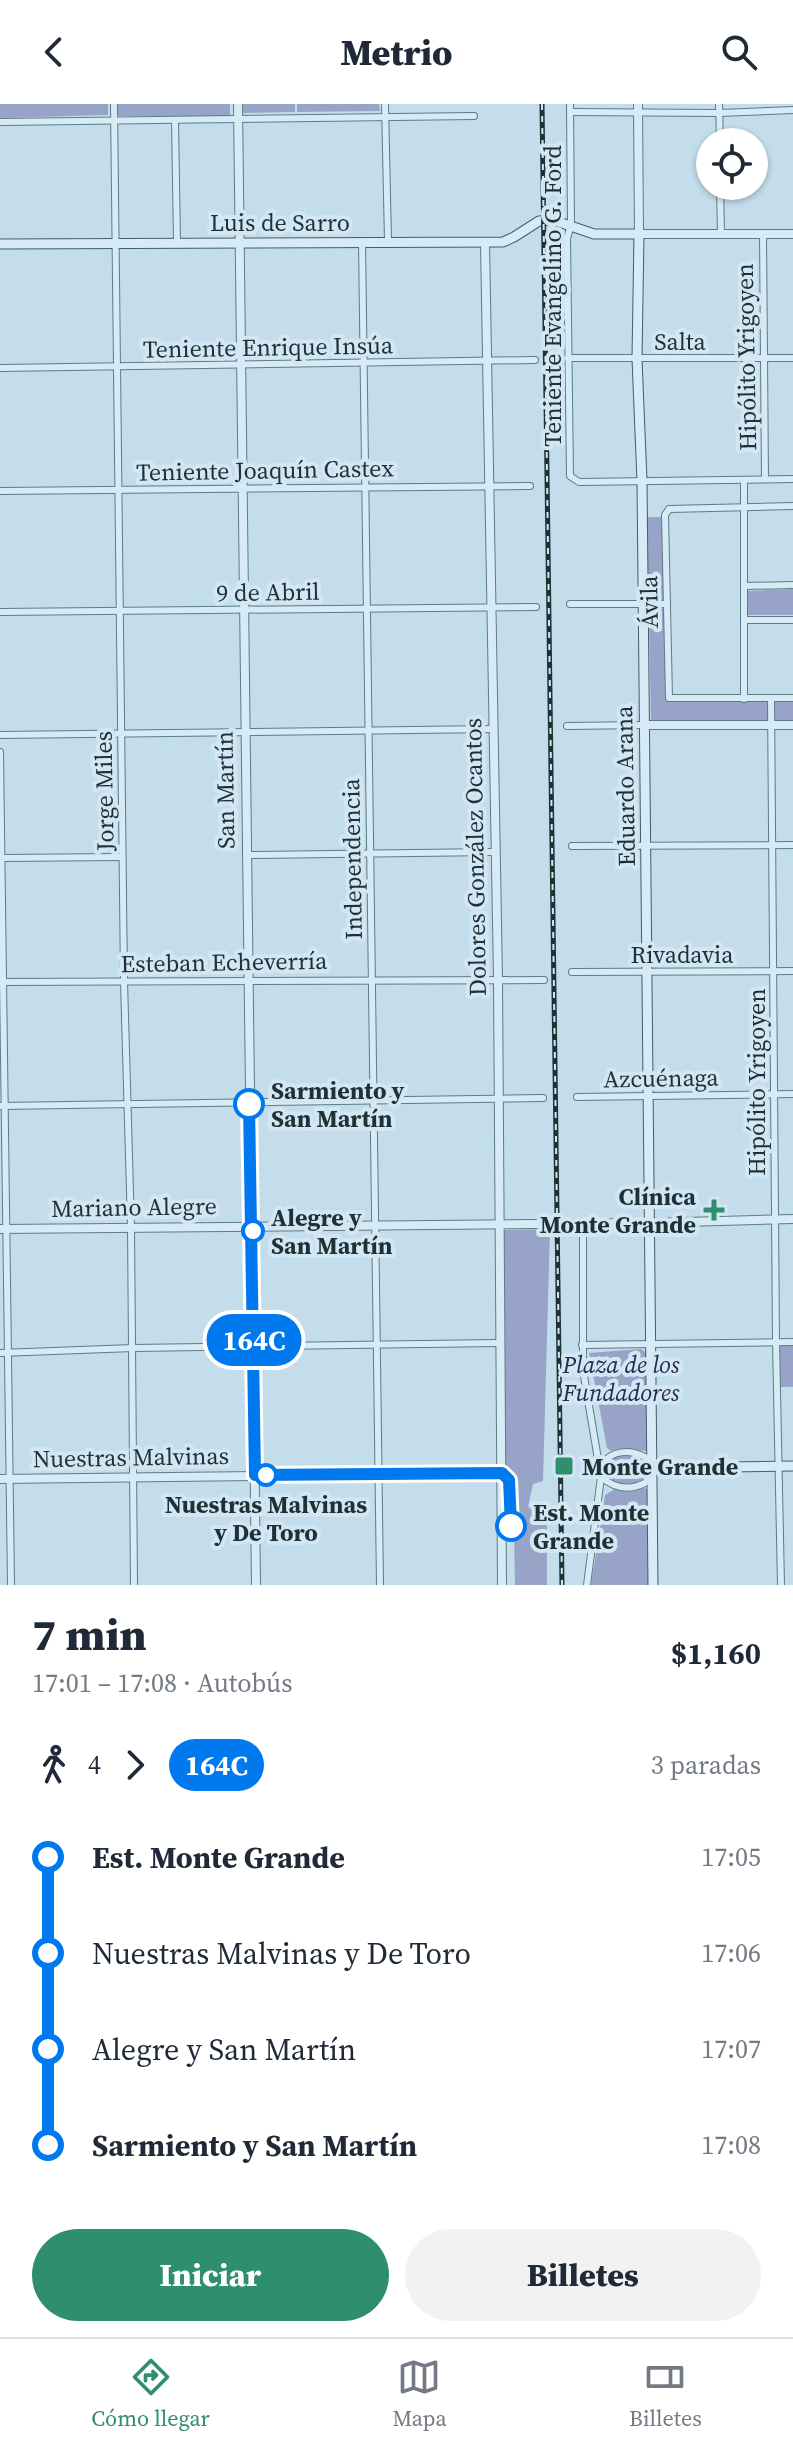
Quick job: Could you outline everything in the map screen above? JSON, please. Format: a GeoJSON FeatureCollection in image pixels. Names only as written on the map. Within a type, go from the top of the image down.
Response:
{"type":"FeatureCollection","features":[{"type":"Feature","properties":{"kind":"main road","name":"Luis de Sarro"},"geometry":{"type":"LineString","coordinates":[[0,244],[485,242],[508,241],[539,221],[571,224]]}},
{"type":"Feature","properties":{"kind":"main road"},"geometry":{"type":"LineString","coordinates":[[571,224],[594,234],[639,234]]}},
{"type":"Feature","properties":{"kind":"main road","name":"Eduardo Arana"},"geometry":{"type":"LineString","coordinates":[[639,234],[637,359],[642,481],[653,1585]]}},
{"type":"Feature","properties":{"kind":"main road"},"geometry":{"type":"LineString","coordinates":[[652,1468],[793,1466]]}},
{"type":"Feature","properties":{"kind":"street","name":"Jorge Miles"},"geometry":{"type":"LineString","coordinates":[[114,104],[134,1585]]}},
{"type":"Feature","properties":{"kind":"street","name":"San Martín"},"geometry":{"type":"LineString","coordinates":[[238,104],[256,1585]]}},
{"type":"Feature","properties":{"kind":"street"},"geometry":{"type":"LineString","coordinates":[[385,104],[388,241]]}},
{"type":"Feature","properties":{"kind":"street"},"geometry":{"type":"LineString","coordinates":[[719,104],[720,128]]}},
{"type":"Feature","properties":{"kind":"street"},"geometry":{"type":"LineString","coordinates":[[570,108],[719,113],[793,110]]}},
{"type":"Feature","properties":{"kind":"street","name":"Teniente Evangelino G. Ford"},"geometry":{"type":"LineString","coordinates":[[570,108],[571,224],[567,239],[569,472],[573,480],[579,482],[642,481]]}},
{"type":"Feature","properties":{"kind":"street","name":"Eduardo Arana"},"geometry":{"type":"LineString","coordinates":[[638,108],[639,234]]}},
{"type":"Feature","properties":{"kind":"street"},"geometry":{"type":"LineString","coordinates":[[0,122],[474,116]]}},
{"type":"Feature","properties":{"kind":"street"},"geometry":{"type":"LineString","coordinates":[[175,120],[177,242]]}},
{"type":"Feature","properties":{"kind":"street","name":"Hipólito Yrigoyen"},"geometry":{"type":"LineString","coordinates":[[720,200],[721,233]]}},
{"type":"Feature","properties":{"kind":"street"},"geometry":{"type":"LineString","coordinates":[[639,234],[793,234]]}},
{"type":"Feature","properties":{"kind":"street","name":"Hipólito Yrigoyen"},"geometry":{"type":"LineString","coordinates":[[763,234],[765,479]]}},
{"type":"Feature","properties":{"kind":"street","name":"Independencia"},"geometry":{"type":"LineString","coordinates":[[362,242],[380,1585]]}},
{"type":"Feature","properties":{"kind":"street","name":"Dolores González Ocantos"},"geometry":{"type":"LineString","coordinates":[[485,242],[498,979],[502,1585]]}},
{"type":"Feature","properties":{"kind":"street","name":"Salta"},"geometry":{"type":"LineString","coordinates":[[568,358],[793,358]]}},
{"type":"Feature","properties":{"kind":"street","name":"Teniente Enrique Insúa"},"geometry":{"type":"LineString","coordinates":[[0,368],[535,360]]}},
{"type":"Feature","properties":{"kind":"street"},"geometry":{"type":"LineString","coordinates":[[642,481],[793,479]]}},
{"type":"Feature","properties":{"kind":"street","name":"Hipólito Yrigoyen"},"geometry":{"type":"LineString","coordinates":[[744,480],[744,699]]}},
{"type":"Feature","properties":{"kind":"street","name":"Teniente Joaquín Castex"},"geometry":{"type":"LineString","coordinates":[[0,491],[530,486]]}},
{"type":"Feature","properties":{"kind":"street"},"geometry":{"type":"LineString","coordinates":[[744,507],[793,506]]}},
{"type":"Feature","properties":{"kind":"street","name":"Ávila"},"geometry":{"type":"LineString","coordinates":[[744,507],[669,509],[665,515],[668,695],[670,699],[744,699]]}},
{"type":"Feature","properties":{"kind":"street"},"geometry":{"type":"LineString","coordinates":[[744,586],[793,585]]}},
{"type":"Feature","properties":{"kind":"street"},"geometry":{"type":"LineString","coordinates":[[570,604],[667,604]]}},
{"type":"Feature","properties":{"kind":"street","name":"9 de Abril"},"geometry":{"type":"LineString","coordinates":[[0,612],[536,607]]}},
{"type":"Feature","properties":{"kind":"street"},"geometry":{"type":"LineString","coordinates":[[744,620],[793,620]]}},
{"type":"Feature","properties":{"kind":"street","name":"Hipólito Yrigoyen"},"geometry":{"type":"LineString","coordinates":[[771,698],[781,1585]]}},
{"type":"Feature","properties":{"kind":"street"},"geometry":{"type":"LineString","coordinates":[[744,699],[793,698]]}},
{"type":"Feature","properties":{"kind":"street"},"geometry":{"type":"LineString","coordinates":[[567,726],[793,725]]}},
{"type":"Feature","properties":{"kind":"street"},"geometry":{"type":"LineString","coordinates":[[0,735],[493,729]]}},
{"type":"Feature","properties":{"kind":"street"},"geometry":{"type":"LineString","coordinates":[[0,752],[5,1479],[11,1585]]}},
{"type":"Feature","properties":{"kind":"street"},"geometry":{"type":"LineString","coordinates":[[572,846],[793,845]]}},
{"type":"Feature","properties":{"kind":"street"},"geometry":{"type":"LineString","coordinates":[[246,855],[494,852]]}},
{"type":"Feature","properties":{"kind":"street"},"geometry":{"type":"LineString","coordinates":[[1,858],[122,857]]}},
{"type":"Feature","properties":{"kind":"street","name":"Rivadavia"},"geometry":{"type":"LineString","coordinates":[[572,972],[793,971]]}},
{"type":"Feature","properties":{"kind":"street","name":"Esteban Echeverría"},"geometry":{"type":"LineString","coordinates":[[2,982],[544,980]]}},
{"type":"Feature","properties":{"kind":"street","name":"Azcuénaga"},"geometry":{"type":"LineString","coordinates":[[577,1097],[793,1094]]}},
{"type":"Feature","properties":{"kind":"street"},"geometry":{"type":"LineString","coordinates":[[3,1106],[543,1098]]}},
{"type":"Feature","properties":{"kind":"street","name":"Mariano Alegre"},"geometry":{"type":"LineString","coordinates":[[3,1229],[793,1219]]}},
{"type":"Feature","properties":{"kind":"street"},"geometry":{"type":"LineString","coordinates":[[583,1224],[583,1370],[601,1465],[587,1585]]}},
{"type":"Feature","properties":{"kind":"street"},"geometry":{"type":"LineString","coordinates":[[582,1345],[793,1342]]}},
{"type":"Feature","properties":{"kind":"street"},"geometry":{"type":"LineString","coordinates":[[4,1353],[499,1343]]}},
{"type":"Feature","properties":{"kind":"street"},"geometry":{"type":"LineString","coordinates":[[601,1465],[612,1455],[626,1451],[645,1457],[652,1468],[645,1483],[634,1488],[615,1486],[601,1477]]}},
{"type":"Feature","properties":{"kind":"street","name":"Nuestras Malvinas"},"geometry":{"type":"LineString","coordinates":[[5,1479],[502,1473]]}},
{"type":"Feature","properties":{"kind":"green space"},"geometry":{"type":"Polygon","coordinates":[[[0,104],[108,104],[108,115],[0,118],[0,104]]]}},
{"type":"Feature","properties":{"kind":"green space"},"geometry":{"type":"Polygon","coordinates":[[[118,104],[230,104],[230,116],[118,116],[118,104]]]}},
{"type":"Feature","properties":{"kind":"green space"},"geometry":{"type":"Polygon","coordinates":[[[243,104],[295,104],[295,112],[243,113],[243,104]]]}},
{"type":"Feature","properties":{"kind":"green space"},"geometry":{"type":"Polygon","coordinates":[[[297,104],[379,104],[380,111],[297,112],[297,104]]]}},
{"type":"Feature","properties":{"kind":"green space"},"geometry":{"type":"Polygon","coordinates":[[[647,517],[663,517],[667,701],[793,700],[793,720],[651,721],[647,517]]]}},
{"type":"Feature","properties":{"kind":"green space"},"geometry":{"type":"Polygon","coordinates":[[[793,589],[793,615],[747,615],[747,591],[793,589]]]}},
{"type":"Feature","properties":{"kind":"green space"},"geometry":{"type":"Polygon","coordinates":[[[550,1229],[543,1481],[533,1484],[528,1507],[547,1509],[547,1585],[515,1585],[513,1480],[505,1464],[504,1230],[550,1229]]]}},
{"type":"Feature","properties":{"kind":"green space"},"geometry":{"type":"Polygon","coordinates":[[[779,1346],[793,1346],[793,1387],[780,1387],[779,1346]]]}},
{"type":"Feature","properties":{"kind":"green space","name":"Plaza de los Fundadores"},"geometry":{"type":"Polygon","coordinates":[[[641,1349],[649,1355],[647,1448],[646,1451],[623,1448],[611,1451],[607,1448],[589,1353],[641,1349]]]}},
{"type":"Feature","properties":{"kind":"green space"},"geometry":{"type":"Polygon","coordinates":[[[628,1454],[647,1462],[649,1473],[634,1483],[615,1482],[607,1474],[607,1464],[617,1456],[628,1454]]]}},
{"type":"Feature","properties":{"kind":"green space"},"geometry":{"type":"Polygon","coordinates":[[[645,1488],[649,1491],[650,1585],[591,1585],[605,1495],[615,1489],[645,1488]]]}},
{"type":"Feature","properties":{"kind":"railway"},"geometry":{"type":"LineString","coordinates":[[542,104],[562,1585]]}},
{"type":"Feature","properties":{"kind":"bus line","name":"164C"},"geometry":{"type":"LineString","coordinates":[[249,1104],[255,1475],[502,1473],[509,1480],[511,1526]]}},
{"type":"Feature","properties":{"kind":"place","name":"Sarmiento y San Martín"},"geometry":{"type":"Point","coordinates":[249,1104]}},
{"type":"Feature","properties":{"kind":"place","name":"Clínica Monte Grande"},"geometry":{"type":"Point","coordinates":[714,1210]}},
{"type":"Feature","properties":{"kind":"place","name":"Alegre y San Martín"},"geometry":{"type":"Point","coordinates":[253,1231]}},
{"type":"Feature","properties":{"kind":"place","name":"Monte Grande"},"geometry":{"type":"Point","coordinates":[564,1466]}},
{"type":"Feature","properties":{"kind":"place","name":"Nuestras Malvinas y De Toro"},"geometry":{"type":"Point","coordinates":[266,1475]}},
{"type":"Feature","properties":{"kind":"place","name":"Est. Monte Grande"},"geometry":{"type":"Point","coordinates":[511,1526]}}]}
